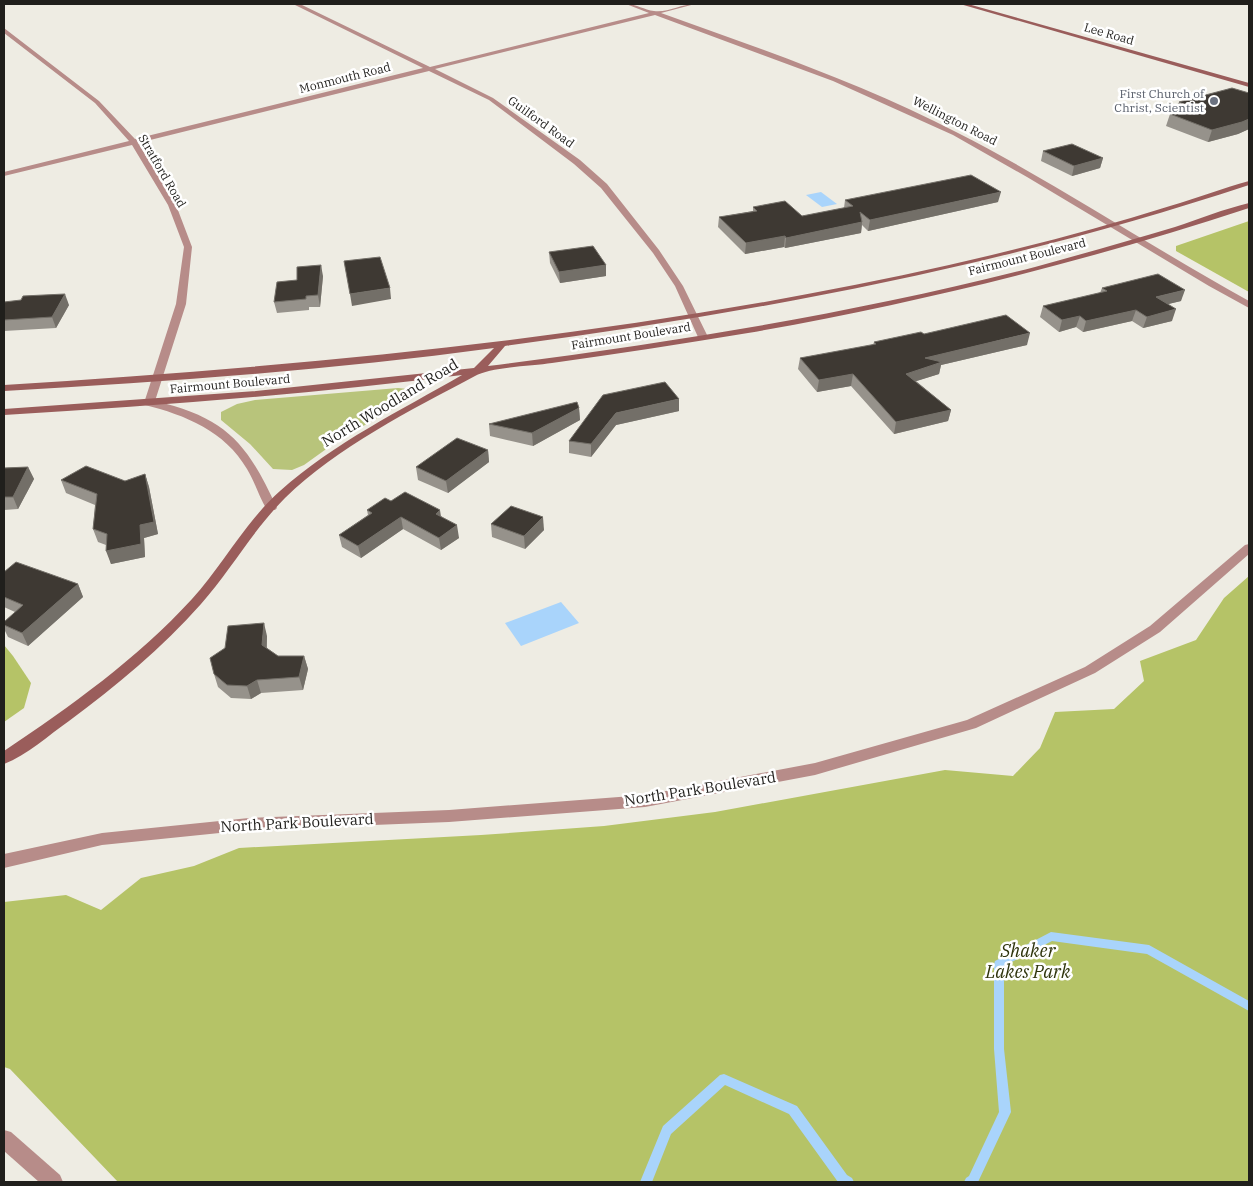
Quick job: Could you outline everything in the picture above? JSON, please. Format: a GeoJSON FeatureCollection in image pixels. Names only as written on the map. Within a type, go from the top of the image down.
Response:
{"type":"FeatureCollection","features":[{"type":"Feature","properties":{"kind":"main road","name":"Lee Road"},"geometry":{"type":"LineString","coordinates":[[963,4],[1249,85]]}},
{"type":"Feature","properties":{"kind":"main road","name":"Fairmount Boulevard"},"geometry":{"type":"LineString","coordinates":[[4,388],[158,379],[394,358],[501,345],[694,316],[806,297],[1027,249],[1112,226],[1249,183]]}},
{"type":"Feature","properties":{"kind":"main road","name":"Fairmount Boulevard"},"geometry":{"type":"LineString","coordinates":[[4,412],[149,403],[355,385],[476,371],[703,337],[888,303],[1034,269],[1138,241],[1249,206]]}},
{"type":"Feature","properties":{"kind":"main road","name":"North Woodland Road"},"geometry":{"type":"LineString","coordinates":[[4,758],[79,707],[147,651],[198,600],[271,508],[313,469],[351,442],[476,371],[493,356],[501,345]]}},
{"type":"Feature","properties":{"kind":"street","name":"Guilford Road"},"geometry":{"type":"LineString","coordinates":[[296,4],[491,99],[556,146],[604,186],[656,252],[679,286],[703,337]]}},
{"type":"Feature","properties":{"kind":"street","name":"Wellington Road"},"geometry":{"type":"LineString","coordinates":[[629,4],[880,97],[1024,171],[1112,226],[1249,304]]}},
{"type":"Feature","properties":{"kind":"street","name":"Monmouth Road"},"geometry":{"type":"LineString","coordinates":[[4,174],[692,4]]}},
{"type":"Feature","properties":{"kind":"street","name":"Stratford Road"},"geometry":{"type":"LineString","coordinates":[[4,30],[97,102],[134,142],[172,205],[188,247],[181,304],[171,342],[149,403]]}},
{"type":"Feature","properties":{"kind":"street"},"geometry":{"type":"LineString","coordinates":[[149,403],[190,414],[228,438],[249,462],[271,508]]}},
{"type":"Feature","properties":{"kind":"street","name":"North Park Boulevard"},"geometry":{"type":"LineString","coordinates":[[4,861],[102,839],[249,824],[449,816],[645,801],[815,769],[971,724],[1090,670],[1155,629],[1249,548]]}},
{"type":"Feature","properties":{"kind":"street"},"geometry":{"type":"LineString","coordinates":[[4,1139],[53,1182]]}},
{"type":"Feature","properties":{"kind":"green space"},"geometry":{"type":"Polygon","coordinates":[[[1249,221],[1249,292],[1176,251],[1176,246],[1249,221]]]}},
{"type":"Feature","properties":{"kind":"green space"},"geometry":{"type":"Polygon","coordinates":[[[398,388],[408,389],[413,393],[411,398],[336,442],[304,465],[292,470],[273,469],[250,444],[221,420],[221,412],[237,404],[255,400],[398,388]]]}},
{"type":"Feature","properties":{"kind":"green space","name":"Shaker Lakes Park"},"geometry":{"type":"Polygon","coordinates":[[[1249,576],[1249,1182],[118,1182],[10,1069],[4,1067],[4,902],[66,895],[101,910],[141,878],[194,866],[239,848],[481,835],[604,826],[715,812],[945,770],[1013,776],[1040,748],[1055,712],[1114,709],[1144,681],[1140,661],[1196,640],[1224,598],[1249,576]]]}},
{"type":"Feature","properties":{"kind":"green space"},"geometry":{"type":"Polygon","coordinates":[[[4,645],[31,683],[24,708],[4,722],[4,645]]]}},
{"type":"Feature","properties":{"kind":"water"},"geometry":{"type":"Polygon","coordinates":[[[821,192],[837,204],[822,207],[806,195],[821,192]]]}},
{"type":"Feature","properties":{"kind":"water"},"geometry":{"type":"Polygon","coordinates":[[[561,602],[579,623],[521,646],[505,623],[561,602]]]}},
{"type":"Feature","properties":{"kind":"building"},"geometry":{"type":"Polygon","coordinates":[[[1232,88],[1249,93],[1249,119],[1212,130],[1170,114],[1192,108],[1179,102],[1232,88]]]}},
{"type":"Feature","properties":{"kind":"building"},"geometry":{"type":"Polygon","coordinates":[[[1072,144],[1103,158],[1074,166],[1043,151],[1072,144]]]}},
{"type":"Feature","properties":{"kind":"building"},"geometry":{"type":"Polygon","coordinates":[[[971,175],[1001,192],[870,220],[860,212],[862,222],[786,238],[785,236],[746,243],[719,217],[757,211],[753,207],[785,201],[802,216],[853,206],[845,200],[971,175]]]}},
{"type":"Feature","properties":{"kind":"building"},"geometry":{"type":"Polygon","coordinates":[[[593,246],[606,265],[559,272],[549,252],[593,246]]]}},
{"type":"Feature","properties":{"kind":"building"},"geometry":{"type":"Polygon","coordinates":[[[380,257],[390,288],[350,294],[344,261],[380,257]]]}},
{"type":"Feature","properties":{"kind":"building"},"geometry":{"type":"Polygon","coordinates":[[[321,265],[318,295],[306,296],[306,299],[274,302],[277,282],[297,280],[297,267],[321,265]]]}},
{"type":"Feature","properties":{"kind":"building"},"geometry":{"type":"Polygon","coordinates":[[[1158,274],[1185,290],[1156,297],[1176,309],[1147,317],[1136,310],[1086,321],[1080,316],[1062,320],[1043,306],[1107,291],[1102,288],[1158,274]]]}},
{"type":"Feature","properties":{"kind":"building"},"geometry":{"type":"Polygon","coordinates":[[[65,294],[52,317],[4,320],[4,302],[21,300],[23,296],[65,294]]]}},
{"type":"Feature","properties":{"kind":"building"},"geometry":{"type":"Polygon","coordinates":[[[1006,315],[1030,333],[925,358],[942,362],[906,374],[951,410],[896,422],[853,374],[819,380],[800,358],[876,344],[874,342],[921,332],[924,334],[1006,315]]]}},
{"type":"Feature","properties":{"kind":"building"},"geometry":{"type":"Polygon","coordinates":[[[665,382],[679,399],[616,413],[591,444],[569,441],[603,395],[665,382]]]}},
{"type":"Feature","properties":{"kind":"building"},"geometry":{"type":"Polygon","coordinates":[[[577,402],[579,408],[532,433],[489,424],[577,402]]]}},
{"type":"Feature","properties":{"kind":"building"},"geometry":{"type":"Polygon","coordinates":[[[457,438],[488,450],[446,481],[416,467],[457,438]]]}},
{"type":"Feature","properties":{"kind":"building"},"geometry":{"type":"Polygon","coordinates":[[[86,466],[125,481],[145,474],[154,522],[140,525],[141,544],[106,551],[107,534],[93,529],[97,494],[61,480],[86,466]]]}},
{"type":"Feature","properties":{"kind":"building"},"geometry":{"type":"Polygon","coordinates":[[[28,467],[13,497],[4,497],[4,468],[28,467]]]}},
{"type":"Feature","properties":{"kind":"building"},"geometry":{"type":"Polygon","coordinates":[[[405,492],[440,510],[436,514],[457,525],[439,538],[401,517],[358,546],[339,535],[372,513],[367,510],[385,498],[391,501],[405,492]]]}},
{"type":"Feature","properties":{"kind":"building"},"geometry":{"type":"Polygon","coordinates":[[[511,506],[543,517],[524,536],[491,524],[511,506]]]}},
{"type":"Feature","properties":{"kind":"building"},"geometry":{"type":"Polygon","coordinates":[[[16,562],[78,584],[22,633],[4,625],[4,622],[23,605],[4,597],[4,572],[16,562]]]}},
{"type":"Feature","properties":{"kind":"building"},"geometry":{"type":"Polygon","coordinates":[[[264,623],[262,645],[278,656],[304,656],[299,677],[257,680],[247,686],[227,685],[214,674],[210,658],[225,648],[228,626],[264,623]]]}},
{"type":"Feature","properties":{"kind":"waterway"},"geometry":{"type":"LineString","coordinates":[[970,1182],[973,1180],[1005,1112],[999,1049],[999,964],[1051,936],[1149,950],[1249,1006]]}},
{"type":"Feature","properties":{"kind":"waterway"},"geometry":{"type":"LineString","coordinates":[[646,1182],[667,1130],[724,1079],[793,1110],[843,1179],[848,1182]]}},
{"type":"Feature","properties":{"kind":"place","name":"First Church of Christ, Scientist"},"geometry":{"type":"Point","coordinates":[1214,101]}}]}
